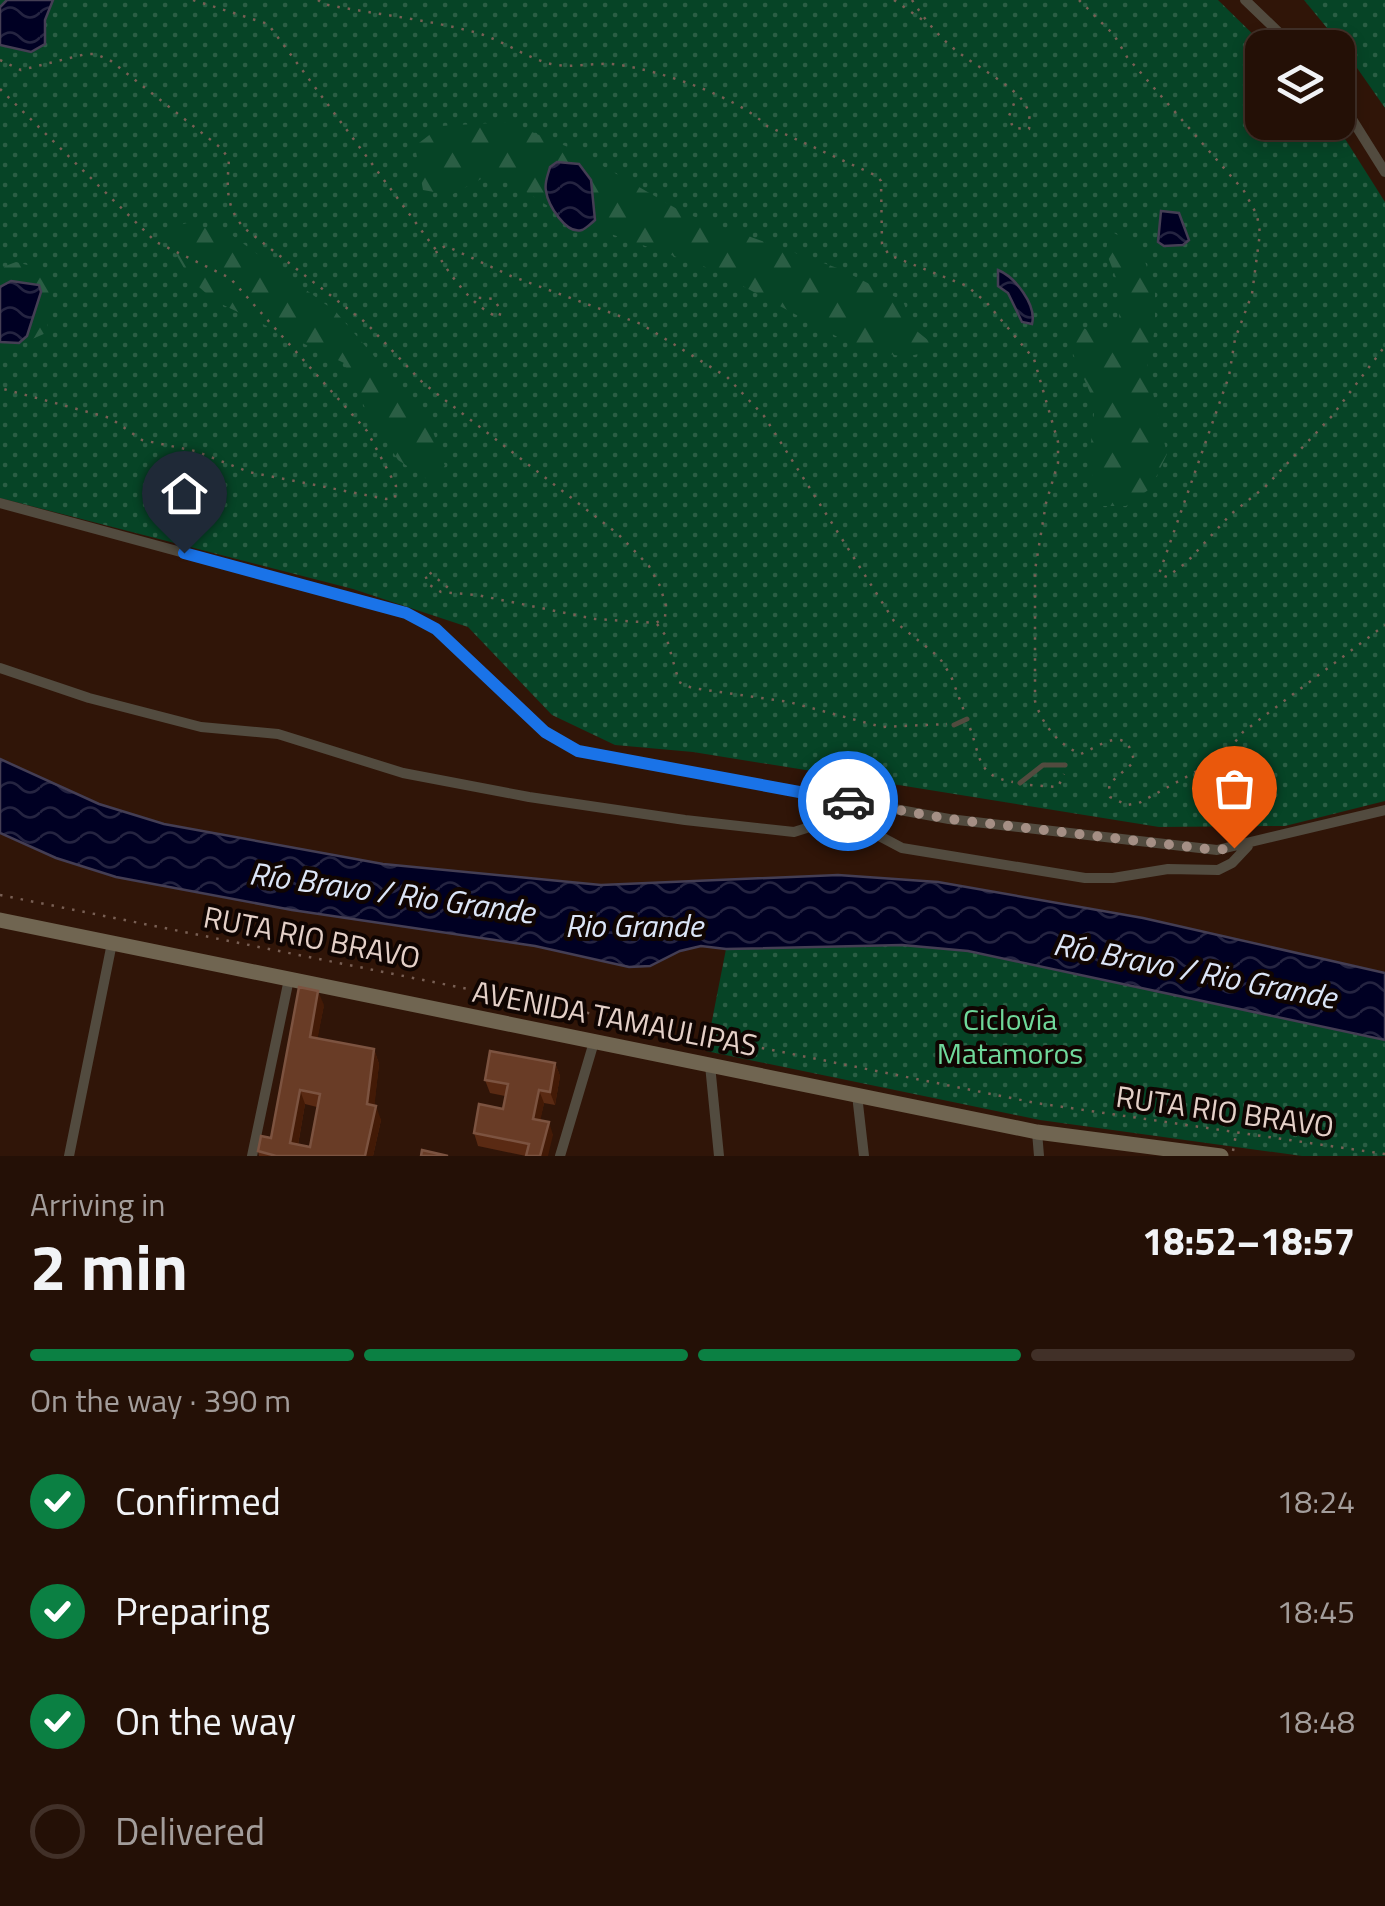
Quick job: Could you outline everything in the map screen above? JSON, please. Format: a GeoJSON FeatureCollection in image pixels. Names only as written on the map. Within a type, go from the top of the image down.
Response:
{"type":"FeatureCollection","features":[{"type":"Feature","properties":{"kind":"street"},"geometry":{"type":"LineString","coordinates":[[1245,0],[1276,30]]}},
{"type":"Feature","properties":{"kind":"street"},"geometry":{"type":"LineString","coordinates":[[1355,124],[1385,172]]}},
{"type":"Feature","properties":{"kind":"street"},"geometry":{"type":"LineString","coordinates":[[0,504],[406,613],[436,629],[545,732],[578,751],[949,819],[1216,850],[1385,810]]}},
{"type":"Feature","properties":{"kind":"street"},"geometry":{"type":"LineString","coordinates":[[0,668],[89,698],[200,726],[278,734],[403,772],[528,797],[794,832],[835,819],[852,821],[902,848],[1086,878],[1168,869],[1218,870],[1232,863],[1250,844]]}},
{"type":"Feature","properties":{"kind":"street","name":"AVENIDA TAMAULIPAS"},"geometry":{"type":"LineString","coordinates":[[0,920],[1037,1132],[1221,1156]]}},
{"type":"Feature","properties":{"kind":"street"},"geometry":{"type":"LineString","coordinates":[[69,1156],[112,943]]}},
{"type":"Feature","properties":{"kind":"street"},"geometry":{"type":"LineString","coordinates":[[252,1156],[288,979]]}},
{"type":"Feature","properties":{"kind":"street"},"geometry":{"type":"LineString","coordinates":[[560,1156],[594,1042]]}},
{"type":"Feature","properties":{"kind":"street"},"geometry":{"type":"LineString","coordinates":[[710,1064],[718,1156]]}},
{"type":"Feature","properties":{"kind":"street"},"geometry":{"type":"LineString","coordinates":[[858,1095],[864,1156]]}},
{"type":"Feature","properties":{"kind":"street"},"geometry":{"type":"LineString","coordinates":[[1037,1132],[1039,1156]]}},
{"type":"Feature","properties":{"kind":"lane"},"geometry":{"type":"LineString","coordinates":[[954,725],[967,719]]}},
{"type":"Feature","properties":{"kind":"lane"},"geometry":{"type":"LineString","coordinates":[[1020,783],[1043,766],[1065,765]]}},
{"type":"Feature","properties":{"kind":"path"},"geometry":{"type":"LineString","coordinates":[[193,0],[268,24],[436,250],[446,271],[472,297],[492,316],[499,316],[501,311],[494,300],[472,297]]}},
{"type":"Feature","properties":{"kind":"path"},"geometry":{"type":"LineString","coordinates":[[318,0],[478,32],[522,55],[556,65],[621,65],[661,76],[738,105],[767,126],[877,176],[881,181],[882,244],[889,255],[966,286],[987,303],[1034,359],[1058,442],[1058,463],[1046,503],[1035,570],[1035,701],[1039,715],[1068,748],[1081,754],[1114,740],[1132,747],[1134,762],[1109,784],[1110,798],[1127,805],[1139,803],[1224,756],[1243,732],[1385,625]]}},
{"type":"Feature","properties":{"kind":"path"},"geometry":{"type":"LineString","coordinates":[[894,0],[1017,96],[1026,105],[1029,129],[1014,128],[1010,116],[1017,96]]}},
{"type":"Feature","properties":{"kind":"path"},"geometry":{"type":"LineString","coordinates":[[912,0],[932,27]]}},
{"type":"Feature","properties":{"kind":"path"},"geometry":{"type":"LineString","coordinates":[[1079,0],[1244,191],[1257,214],[1260,233],[1252,294],[1234,340],[1228,376],[1159,574],[1167,576],[1187,562],[1231,514],[1264,487],[1332,416],[1385,346]]}},
{"type":"Feature","properties":{"kind":"path"},"geometry":{"type":"LineString","coordinates":[[0,60],[21,70],[96,54],[111,61],[221,148],[229,160],[228,200],[233,215],[244,228],[366,324],[424,383],[618,534],[648,566],[660,586],[665,617],[656,623],[595,619],[441,592],[428,584],[425,574],[429,572],[452,591]]}},
{"type":"Feature","properties":{"kind":"path"},"geometry":{"type":"LineString","coordinates":[[0,89],[156,242],[230,278],[367,432],[396,486],[395,498],[249,472],[195,451],[142,440],[110,418],[0,388]]}},
{"type":"Feature","properties":{"kind":"path"},"geometry":{"type":"LineString","coordinates":[[436,250],[446,246],[460,250],[511,276],[642,324],[727,377],[764,416],[894,621],[939,657],[952,676],[986,774],[994,779],[1058,786],[1065,765]]}},
{"type":"Feature","properties":{"kind":"path"},"geometry":{"type":"LineString","coordinates":[[656,623],[666,636],[679,682],[692,688],[789,702],[882,727],[954,725],[973,737]]}},
{"type":"Feature","properties":{"kind":"path","name":"RUTA RIO BRAVO"},"geometry":{"type":"LineString","coordinates":[[0,894],[1036,1103],[1385,1154]]}},
{"type":"Feature","properties":{"kind":"path"},"geometry":{"type":"LineString","coordinates":[[1232,1156],[1237,1132]]}},
{"type":"Feature","properties":{"kind":"green space"},"geometry":{"type":"Polygon","coordinates":[[[0,0],[1218,0],[1249,30],[1245,30],[1245,140],[1346,140],[1385,202],[1385,801],[1285,826],[1159,827],[693,752],[615,745],[552,715],[468,627],[353,589],[0,498],[0,0]]]}},
{"type":"Feature","properties":{"kind":"green space"},"geometry":{"type":"Polygon","coordinates":[[[1304,0],[1385,0],[1385,108],[1355,65],[1355,30],[1329,30],[1304,0]]]}},
{"type":"Feature","properties":{"kind":"green space"},"geometry":{"type":"Polygon","coordinates":[[[508,122],[575,150],[684,213],[840,269],[903,301],[913,328],[939,349],[906,357],[860,349],[711,269],[588,226],[512,183],[481,179],[451,195],[423,190],[415,146],[441,126],[508,122]]]}},
{"type":"Feature","properties":{"kind":"green space"},"geometry":{"type":"Polygon","coordinates":[[[187,223],[233,236],[336,312],[429,420],[445,466],[436,485],[398,460],[365,408],[344,363],[215,301],[191,280],[162,230],[187,223]]]}},
{"type":"Feature","properties":{"kind":"green space"},"geometry":{"type":"Polygon","coordinates":[[[1109,230],[1140,248],[1155,289],[1155,329],[1147,367],[1167,454],[1151,488],[1126,506],[1100,506],[1089,461],[1095,404],[1063,331],[1074,325],[1104,335],[1119,323],[1120,288],[1106,252],[1109,230]]]}},
{"type":"Feature","properties":{"kind":"green space"},"geometry":{"type":"Polygon","coordinates":[[[16,262],[35,267],[53,290],[46,333],[7,350],[0,347],[0,268],[16,262]]]}},
{"type":"Feature","properties":{"kind":"green space","name":"Ciclovía Matamoros"},"geometry":{"type":"Polygon","coordinates":[[[902,945],[1023,961],[1385,1040],[1385,1156],[1302,1156],[1040,1120],[706,1051],[726,949],[902,945]]]}},
{"type":"Feature","properties":{"kind":"water"},"geometry":{"type":"Polygon","coordinates":[[[7,0],[53,0],[45,20],[45,44],[31,52],[0,45],[0,7],[7,0]]]}},
{"type":"Feature","properties":{"kind":"water"},"geometry":{"type":"Polygon","coordinates":[[[557,162],[579,164],[591,180],[595,220],[582,230],[564,224],[547,197],[546,179],[550,167],[557,162]]]}},
{"type":"Feature","properties":{"kind":"water"},"geometry":{"type":"Polygon","coordinates":[[[1161,211],[1179,213],[1189,240],[1183,245],[1164,246],[1158,242],[1161,211]]]}},
{"type":"Feature","properties":{"kind":"water"},"geometry":{"type":"Polygon","coordinates":[[[998,270],[1023,292],[1031,309],[1032,324],[1022,322],[1008,293],[998,286],[998,270]]]}},
{"type":"Feature","properties":{"kind":"water"},"geometry":{"type":"Polygon","coordinates":[[[11,281],[39,285],[41,292],[27,336],[19,343],[0,342],[0,287],[11,281]]]}},
{"type":"Feature","properties":{"kind":"water","name":"Rio Grande"},"geometry":{"type":"Polygon","coordinates":[[[0,759],[99,804],[164,824],[383,864],[601,885],[838,875],[938,882],[1143,918],[1385,973],[1385,1040],[968,951],[902,945],[726,949],[701,946],[680,951],[650,966],[629,967],[535,946],[292,910],[116,877],[56,858],[0,833],[0,759]]]}},
{"type":"Feature","properties":{"kind":"building"},"geometry":{"type":"Polygon","coordinates":[[[299,987],[318,991],[310,1037],[374,1049],[367,1104],[376,1106],[365,1156],[276,1156],[258,1151],[261,1136],[271,1138],[299,987]],[[300,1090],[290,1143],[310,1147],[320,1094],[300,1090]]]}},
{"type":"Feature","properties":{"kind":"building"},"geometry":{"type":"Polygon","coordinates":[[[490,1051],[555,1063],[550,1092],[539,1090],[533,1119],[549,1122],[540,1156],[526,1156],[529,1144],[474,1133],[479,1104],[503,1109],[508,1084],[485,1080],[490,1051]]]}},
{"type":"Feature","properties":{"kind":"building"},"geometry":{"type":"Polygon","coordinates":[[[422,1150],[448,1156],[421,1156],[422,1150]]]}},
{"type":"Feature","properties":{"kind":"way so far"},"geometry":{"type":"LineString","coordinates":[[848,801],[949,819],[1216,850],[1234,848]]}},
{"type":"Feature","properties":{"kind":"route"},"geometry":{"type":"LineString","coordinates":[[184,553],[406,613],[436,629],[545,732],[578,751],[848,801]]}},
{"type":"Feature","properties":{"kind":"water label","name":"Río Bravo / Rio Grande"},"geometry":{"type":"Point","coordinates":[392,892]}},
{"type":"Feature","properties":{"kind":"water label","name":"Río Bravo / Rio Grande"},"geometry":{"type":"Point","coordinates":[1195,970]}}]}
